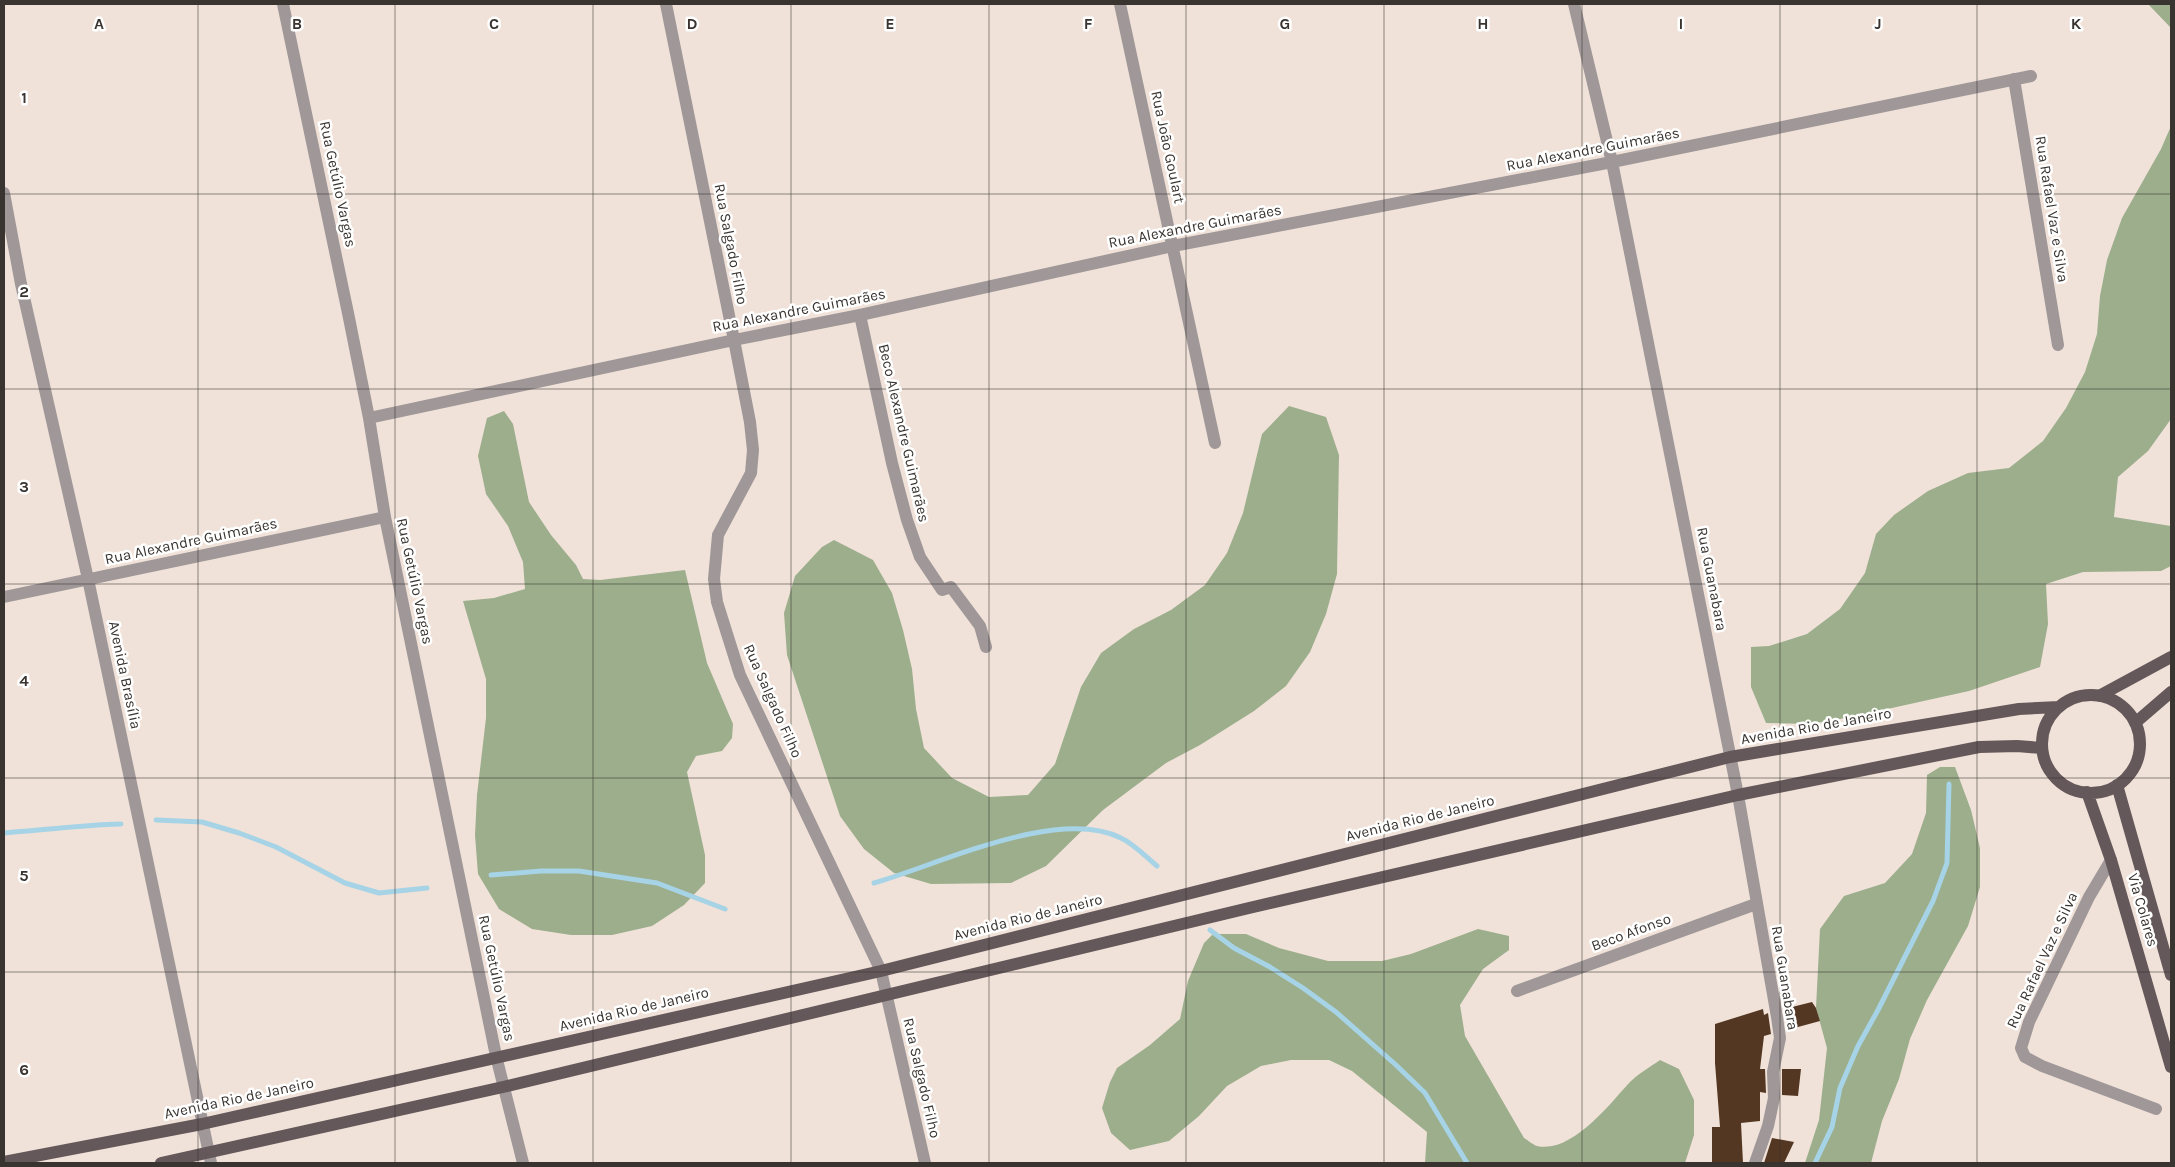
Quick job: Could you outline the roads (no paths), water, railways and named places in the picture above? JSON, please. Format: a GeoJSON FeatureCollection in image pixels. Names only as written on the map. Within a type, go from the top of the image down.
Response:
{"type":"FeatureCollection","features":[{"type":"Feature","properties":{"kind":"main road"},"geometry":{"type":"LineString","coordinates":[[2099,696],[2171,657]]}},
{"type":"Feature","properties":{"kind":"main road"},"geometry":{"type":"LineString","coordinates":[[2135,723],[2171,692]]}},
{"type":"Feature","properties":{"kind":"main road"},"geometry":{"type":"LineString","coordinates":[[2099,696],[2110,699],[2120,705],[2135,723],[2140,746],[2138,758],[2130,773],[2117,785],[2106,790],[2087,792],[2071,788],[2052,775],[2046,764],[2042,748],[2043,730],[2048,719],[2059,707],[2075,698],[2099,696]]}},
{"type":"Feature","properties":{"kind":"main road","name":"Avenida Rio de Janeiro"},"geometry":{"type":"LineString","coordinates":[[4,1162],[202,1124],[881,970],[1730,757],[2020,709],[2059,707]]}},
{"type":"Feature","properties":{"kind":"main road"},"geometry":{"type":"LineString","coordinates":[[160,1163],[209,1158],[1249,908],[1738,795],[1980,747],[2017,746],[2042,748]]}},
{"type":"Feature","properties":{"kind":"main road","name":"Via Colares"},"geometry":{"type":"LineString","coordinates":[[2117,785],[2171,975]]}},
{"type":"Feature","properties":{"kind":"main road","name":"Via Colares"},"geometry":{"type":"LineString","coordinates":[[2087,792],[2111,860],[2171,1067]]}},
{"type":"Feature","properties":{"kind":"street","name":"Rua Getúlio Vargas"},"geometry":{"type":"LineString","coordinates":[[283,4],[369,418],[385,517],[496,1056],[523,1163]]}},
{"type":"Feature","properties":{"kind":"street","name":"Rua Salgado Filho"},"geometry":{"type":"LineString","coordinates":[[666,4],[750,422],[753,450],[751,473],[718,535],[714,579],[717,602],[740,675],[881,970],[925,1163]]}},
{"type":"Feature","properties":{"kind":"street","name":"Rua João Goulart"},"geometry":{"type":"LineString","coordinates":[[1120,4],[1215,443]]}},
{"type":"Feature","properties":{"kind":"street","name":"Rua Guanabara"},"geometry":{"type":"LineString","coordinates":[[1574,4],[1612,162],[1738,795],[1780,1038],[1773,1072],[1774,1098],[1768,1126],[1755,1163]]}},
{"type":"Feature","properties":{"kind":"street","name":"Rua Alexandre Guimarães"},"geometry":{"type":"LineString","coordinates":[[369,418],[860,315],[1173,246],[1612,162],[2031,76]]}},
{"type":"Feature","properties":{"kind":"street","name":"Rua Rafael Vaz e Silva"},"geometry":{"type":"LineString","coordinates":[[2014,79],[2058,345]]}},
{"type":"Feature","properties":{"kind":"street","name":"Avenida Brasília"},"geometry":{"type":"LineString","coordinates":[[4,193],[21,284],[88,579],[209,1158]]}},
{"type":"Feature","properties":{"kind":"street","name":"Beco Alexandre Guimarães"},"geometry":{"type":"LineString","coordinates":[[860,315],[892,462],[907,520],[920,557],[942,590],[951,587],[980,626],[986,647]]}},
{"type":"Feature","properties":{"kind":"street","name":"Rua Alexandre Guimarães"},"geometry":{"type":"LineString","coordinates":[[4,598],[385,517]]}},
{"type":"Feature","properties":{"kind":"street","name":"Rua Rafael Vaz e Silva"},"geometry":{"type":"LineString","coordinates":[[2111,860],[2089,897],[2029,1022],[2021,1048],[2025,1056],[2042,1066],[2156,1109]]}},
{"type":"Feature","properties":{"kind":"street","name":"Beco Afonso"},"geometry":{"type":"LineString","coordinates":[[1517,991],[1756,904]]}},
{"type":"Feature","properties":{"kind":"waterway"},"geometry":{"type":"LineString","coordinates":[[1815,1163],[1832,1127],[1840,1088],[1858,1046],[1933,901],[1947,863],[1949,784]]}},
{"type":"Feature","properties":{"kind":"waterway"},"geometry":{"type":"LineString","coordinates":[[156,820],[202,822],[239,833],[276,847],[345,883],[379,893],[427,888]]}},
{"type":"Feature","properties":{"kind":"waterway"},"geometry":{"type":"LineString","coordinates":[[4,833],[121,824]]}},
{"type":"Feature","properties":{"kind":"waterway"},"geometry":{"type":"LineString","coordinates":[[874,883],[998,842],[1032,833],[1065,829],[1095,830],[1121,838],[1157,866]]}},
{"type":"Feature","properties":{"kind":"waterway"},"geometry":{"type":"LineString","coordinates":[[491,875],[541,871],[579,871],[657,883],[725,909]]}},
{"type":"Feature","properties":{"kind":"waterway"},"geometry":{"type":"LineString","coordinates":[[1210,930],[1234,948],[1270,967],[1303,988],[1336,1012],[1396,1065],[1425,1093],[1467,1163]]}}]}
